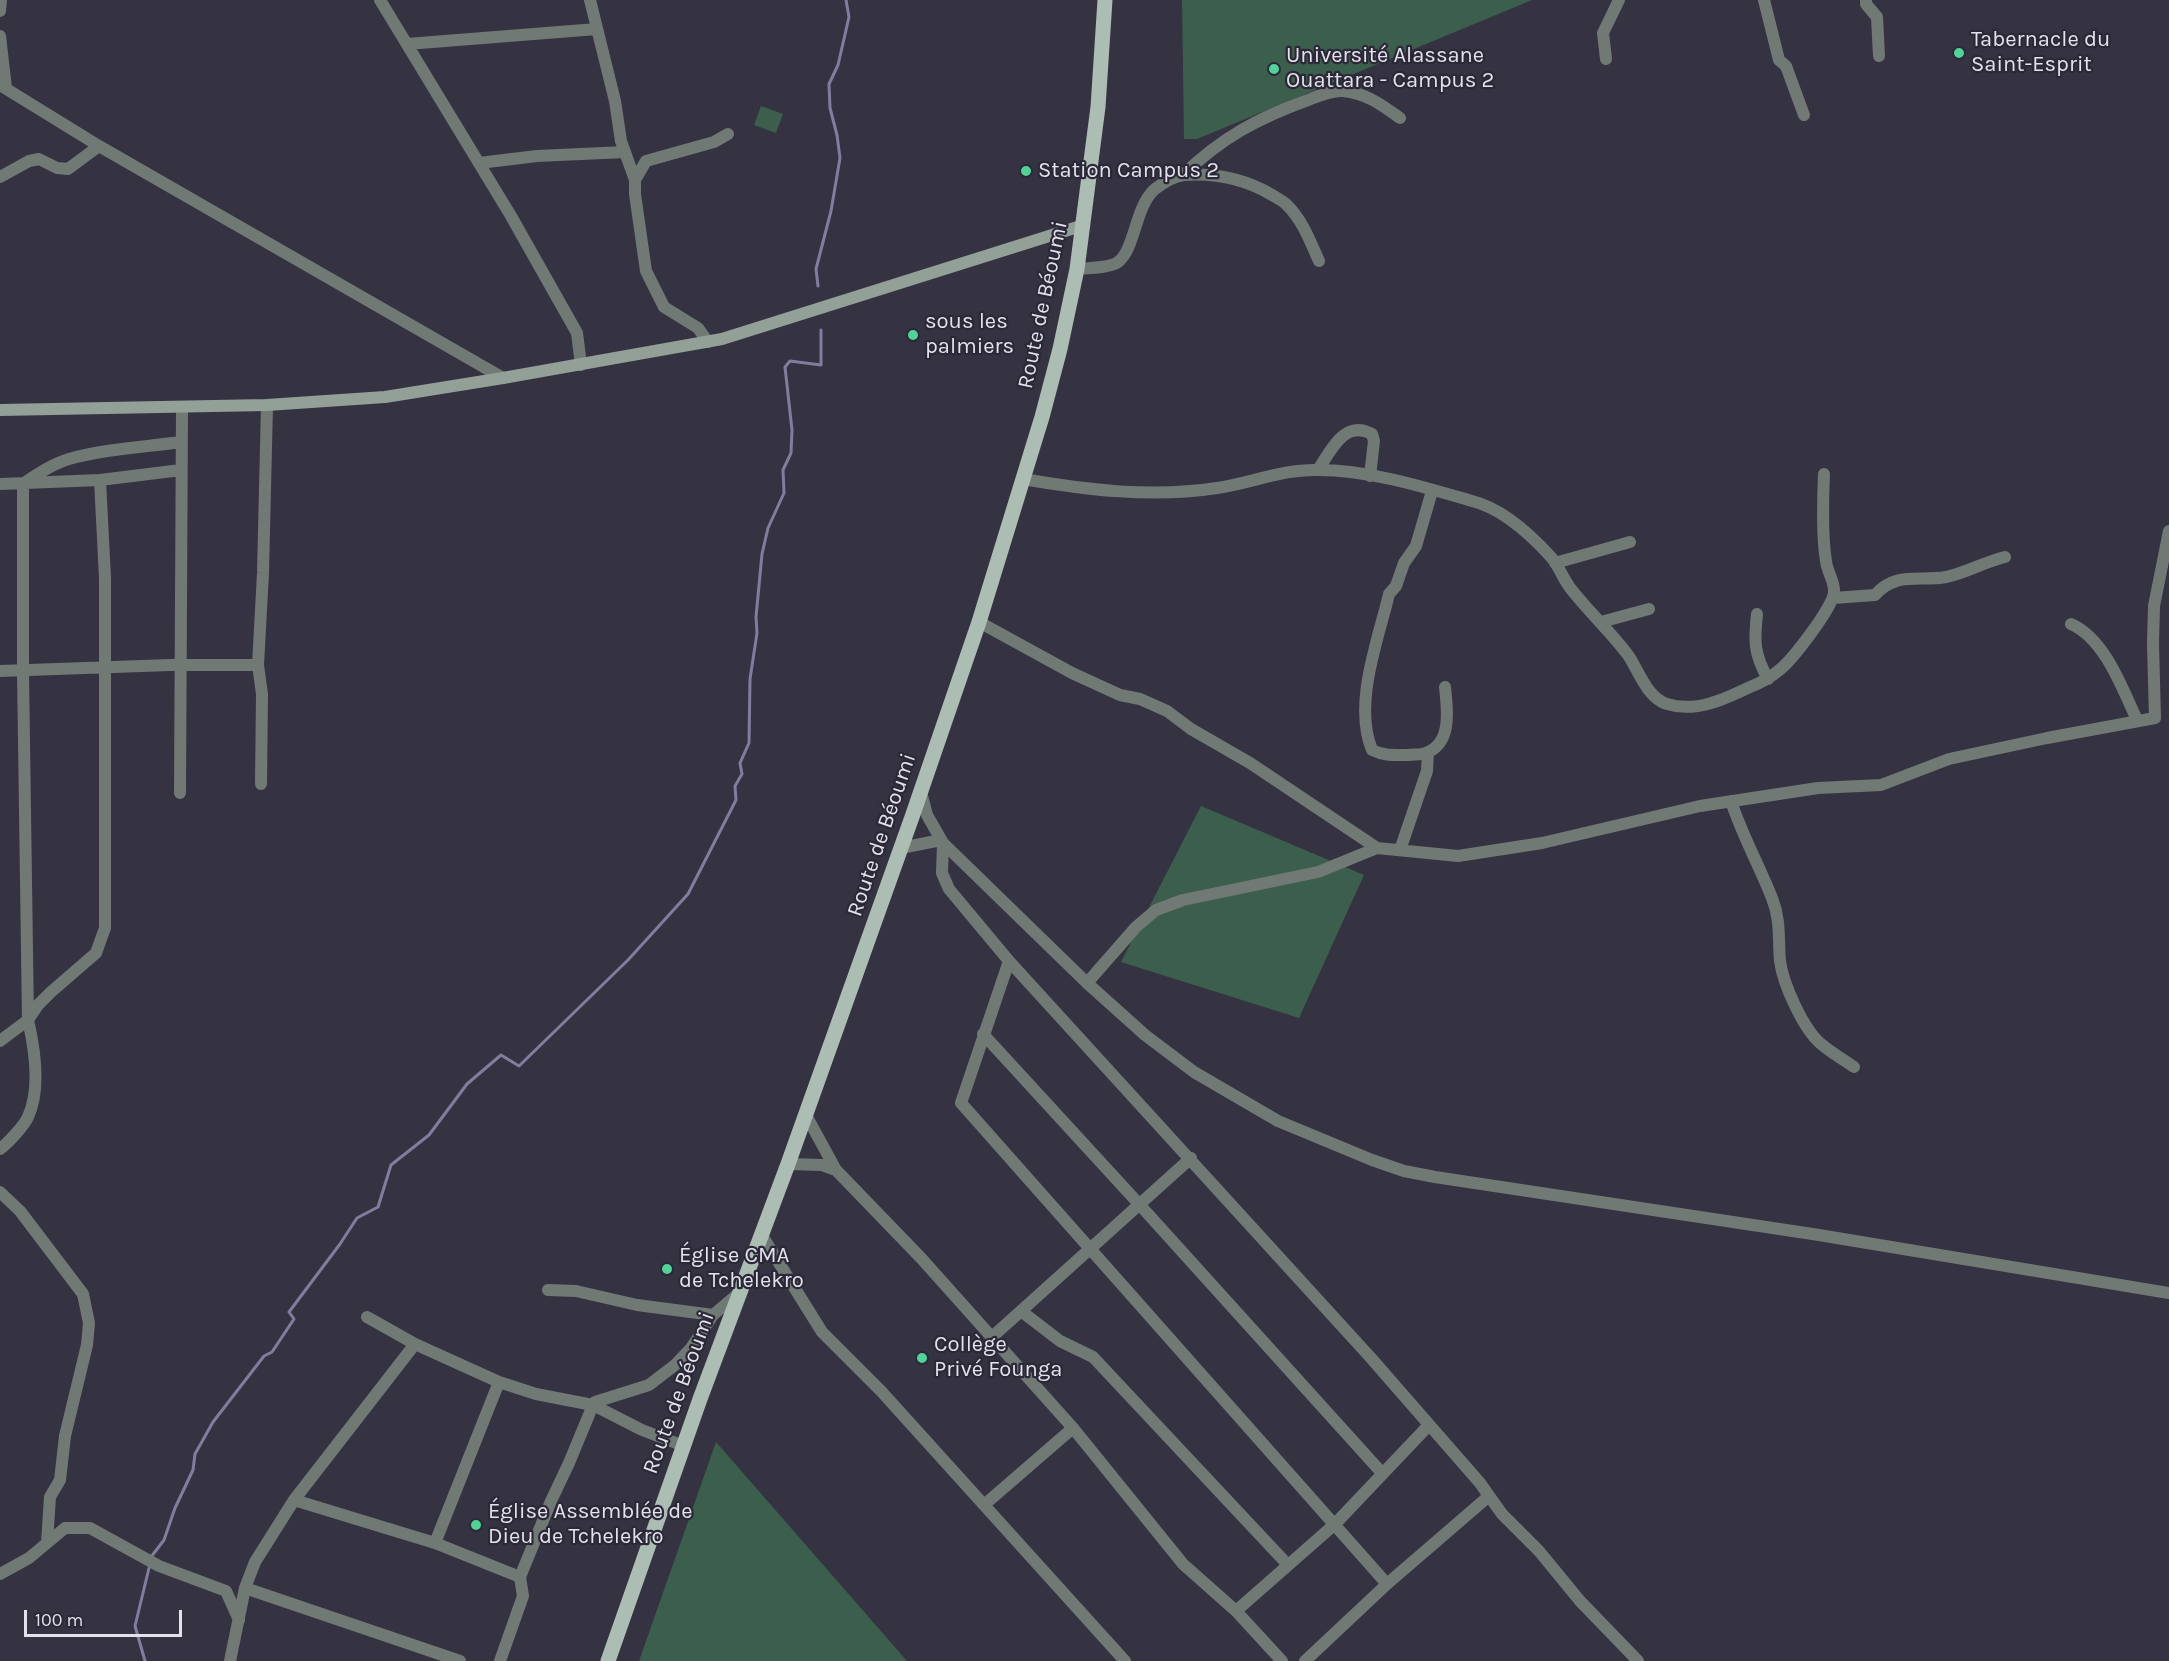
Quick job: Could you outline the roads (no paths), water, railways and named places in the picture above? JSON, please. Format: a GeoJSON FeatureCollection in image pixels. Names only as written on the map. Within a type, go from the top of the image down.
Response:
{"type":"FeatureCollection","features":[{"type":"Feature","properties":{"kind":"main road","name":"Route de Béoumi"},"geometry":{"type":"LineString","coordinates":[[608,1661],[921,792],[980,622],[1023,479],[1060,349],[1077,269],[1098,107],[1105,0]]}},
{"type":"Feature","properties":{"kind":"main road"},"geometry":{"type":"LineString","coordinates":[[0,410],[182,408],[385,397],[581,365],[708,342],[1083,225]]}},
{"type":"Feature","properties":{"kind":"street"},"geometry":{"type":"LineString","coordinates":[[0,11],[1,0]]}},
{"type":"Feature","properties":{"kind":"street"},"geometry":{"type":"LineString","coordinates":[[380,0],[512,216],[577,333],[581,365]]}},
{"type":"Feature","properties":{"kind":"street"},"geometry":{"type":"LineString","coordinates":[[590,0],[615,100],[621,141],[635,180],[646,271],[664,307],[698,328],[708,342]]}},
{"type":"Feature","properties":{"kind":"street"},"geometry":{"type":"LineString","coordinates":[[1606,59],[1603,33],[1619,0]]}},
{"type":"Feature","properties":{"kind":"street"},"geometry":{"type":"LineString","coordinates":[[1764,0],[1779,60],[1786,66],[1804,116]]}},
{"type":"Feature","properties":{"kind":"street"},"geometry":{"type":"LineString","coordinates":[[1866,0],[1866,4],[1877,17],[1879,56]]}},
{"type":"Feature","properties":{"kind":"street"},"geometry":{"type":"LineString","coordinates":[[407,44],[597,29]]}},
{"type":"Feature","properties":{"kind":"street"},"geometry":{"type":"LineString","coordinates":[[0,36],[3,86],[99,146],[503,378]]}},
{"type":"Feature","properties":{"kind":"street"},"geometry":{"type":"LineString","coordinates":[[1183,175],[1205,153],[1234,134],[1283,109],[1321,95],[1341,91],[1362,95],[1376,101],[1400,118]]}},
{"type":"Feature","properties":{"kind":"street"},"geometry":{"type":"LineString","coordinates":[[635,180],[646,161],[714,142],[728,134]]}},
{"type":"Feature","properties":{"kind":"street"},"geometry":{"type":"LineString","coordinates":[[0,177],[29,160],[39,159],[57,168],[68,169],[99,146]]}},
{"type":"Feature","properties":{"kind":"street"},"geometry":{"type":"LineString","coordinates":[[479,163],[537,156],[625,152]]}},
{"type":"Feature","properties":{"kind":"street"},"geometry":{"type":"LineString","coordinates":[[1077,269],[1110,266],[1118,262],[1126,251],[1142,208],[1153,191],[1172,178],[1183,175],[1236,178],[1259,187],[1286,203],[1303,226],[1319,261]]}},
{"type":"Feature","properties":{"kind":"street"},"geometry":{"type":"LineString","coordinates":[[261,784],[262,694],[258,665],[263,573],[267,405]]}},
{"type":"Feature","properties":{"kind":"street"},"geometry":{"type":"LineString","coordinates":[[180,793],[182,408]]}},
{"type":"Feature","properties":{"kind":"street"},"geometry":{"type":"LineString","coordinates":[[1318,470],[1342,437],[1347,432],[1358,428],[1372,434],[1374,441],[1370,476]]}},
{"type":"Feature","properties":{"kind":"street"},"geometry":{"type":"LineString","coordinates":[[23,484],[44,469],[67,459],[181,442]]}},
{"type":"Feature","properties":{"kind":"street"},"geometry":{"type":"LineString","coordinates":[[0,484],[100,480],[180,470]]}},
{"type":"Feature","properties":{"kind":"street"},"geometry":{"type":"LineString","coordinates":[[1023,479],[1077,488],[1123,492],[1172,492],[1219,488],[1275,474],[1318,470],[1370,476],[1476,501],[1497,510],[1555,563],[1569,587],[1602,622],[1636,666],[1651,693],[1659,701],[1669,705],[1688,707],[1707,705],[1768,679],[1793,656],[1830,605],[1835,590],[1826,561],[1824,474]]}},
{"type":"Feature","properties":{"kind":"street"},"geometry":{"type":"LineString","coordinates":[[0,1041],[28,1020],[51,992],[96,953],[105,928],[105,578],[100,480]]}},
{"type":"Feature","properties":{"kind":"street"},"geometry":{"type":"LineString","coordinates":[[0,1149],[28,1118],[36,1074],[28,1020],[23,484]]}},
{"type":"Feature","properties":{"kind":"street"},"geometry":{"type":"LineString","coordinates":[[1432,491],[1416,546],[1404,562],[1396,586],[1389,594],[1367,683],[1366,734],[1372,750],[1383,756],[1425,754],[1435,748],[1447,724],[1445,687]]}},
{"type":"Feature","properties":{"kind":"street"},"geometry":{"type":"LineString","coordinates":[[1087,982],[1136,927],[1156,910],[1183,900],[1318,872],[1377,848],[1458,856],[1497,851],[1542,843],[1700,806],[1818,788],[1881,785],[1949,759],[2155,718],[2154,606],[2169,531]]}},
{"type":"Feature","properties":{"kind":"street"},"geometry":{"type":"LineString","coordinates":[[1555,563],[1630,542]]}},
{"type":"Feature","properties":{"kind":"street"},"geometry":{"type":"LineString","coordinates":[[1833,598],[1875,595],[1883,586],[1895,581],[1945,577],[1986,561],[2005,557]]}},
{"type":"Feature","properties":{"kind":"street"},"geometry":{"type":"LineString","coordinates":[[1602,622],[1624,614],[1649,609]]}},
{"type":"Feature","properties":{"kind":"street"},"geometry":{"type":"LineString","coordinates":[[1758,614],[1754,637],[1755,650],[1768,679]]}},
{"type":"Feature","properties":{"kind":"street"},"geometry":{"type":"LineString","coordinates":[[980,622],[1072,673],[1167,711],[1191,729],[1250,763],[1377,848]]}},
{"type":"Feature","properties":{"kind":"street"},"geometry":{"type":"LineString","coordinates":[[2071,624],[2081,628],[2110,663],[2137,720]]}},
{"type":"Feature","properties":{"kind":"street"},"geometry":{"type":"LineString","coordinates":[[0,671],[258,665]]}},
{"type":"Feature","properties":{"kind":"street"},"geometry":{"type":"LineString","coordinates":[[1400,850],[1427,771],[1428,752]]}},
{"type":"Feature","properties":{"kind":"street"},"geometry":{"type":"LineString","coordinates":[[921,792],[927,815],[942,841],[1087,982],[1145,1035],[1194,1072],[1278,1121],[1404,1171],[1819,1235],[2169,1293]]}},
{"type":"Feature","properties":{"kind":"street"},"geometry":{"type":"LineString","coordinates":[[1731,801],[1740,829],[1775,907],[1780,936],[1780,961],[1786,985],[1805,1023],[1819,1042],[1854,1067]]}},
{"type":"Feature","properties":{"kind":"street"},"geometry":{"type":"LineString","coordinates":[[901,848],[942,841]]}},
{"type":"Feature","properties":{"kind":"street"},"geometry":{"type":"LineString","coordinates":[[942,841],[942,873],[949,889],[1009,961],[1371,1358],[1502,1514],[1539,1551],[1580,1601],[1638,1661]]}},
{"type":"Feature","properties":{"kind":"street"},"geometry":{"type":"LineString","coordinates":[[1009,961],[961,1103],[1388,1584]]}},
{"type":"Feature","properties":{"kind":"street"},"geometry":{"type":"LineString","coordinates":[[983,1034],[1382,1473]]}},
{"type":"Feature","properties":{"kind":"street"},"geometry":{"type":"LineString","coordinates":[[806,1115],[836,1170],[992,1337],[1073,1428],[1183,1564],[1236,1611],[1282,1661]]}},
{"type":"Feature","properties":{"kind":"street"},"geometry":{"type":"LineString","coordinates":[[992,1337],[1191,1158]]}},
{"type":"Feature","properties":{"kind":"street"},"geometry":{"type":"LineString","coordinates":[[788,1164],[822,1165],[836,1170]]}},
{"type":"Feature","properties":{"kind":"street"},"geometry":{"type":"LineString","coordinates":[[0,1192],[20,1211],[83,1294],[88,1314],[87,1345],[67,1426],[60,1480],[50,1497],[47,1543]]}},
{"type":"Feature","properties":{"kind":"street"},"geometry":{"type":"LineString","coordinates":[[761,1234],[822,1332],[881,1391],[1125,1661]]}},
{"type":"Feature","properties":{"kind":"street"},"geometry":{"type":"LineString","coordinates":[[548,1290],[576,1290],[637,1305],[713,1316]]}},
{"type":"Feature","properties":{"kind":"street"},"geometry":{"type":"LineString","coordinates":[[500,1661],[523,1596],[520,1577],[592,1405],[648,1384],[675,1365],[691,1348],[713,1316],[739,1293]]}},
{"type":"Feature","properties":{"kind":"street"},"geometry":{"type":"LineString","coordinates":[[1021,1311],[1060,1341],[1093,1357],[1288,1565]]}},
{"type":"Feature","properties":{"kind":"street"},"geometry":{"type":"LineString","coordinates":[[367,1317],[415,1344],[500,1382],[536,1394],[592,1405],[642,1430],[684,1446]]}},
{"type":"Feature","properties":{"kind":"street"},"geometry":{"type":"LineString","coordinates":[[230,1661],[245,1588],[255,1562],[294,1500],[415,1344]]}},
{"type":"Feature","properties":{"kind":"street"},"geometry":{"type":"LineString","coordinates":[[435,1543],[500,1382]]}},
{"type":"Feature","properties":{"kind":"street"},"geometry":{"type":"LineString","coordinates":[[1236,1611],[1335,1524],[1428,1425]]}},
{"type":"Feature","properties":{"kind":"street"},"geometry":{"type":"LineString","coordinates":[[984,1505],[1073,1428]]}},
{"type":"Feature","properties":{"kind":"street"},"geometry":{"type":"LineString","coordinates":[[1305,1661],[1388,1584],[1489,1496]]}},
{"type":"Feature","properties":{"kind":"street"},"geometry":{"type":"LineString","coordinates":[[294,1500],[435,1543],[520,1577]]}},
{"type":"Feature","properties":{"kind":"street"},"geometry":{"type":"LineString","coordinates":[[0,1574],[29,1558],[65,1528],[90,1528],[159,1566],[226,1591],[239,1620]]}},
{"type":"Feature","properties":{"kind":"street"},"geometry":{"type":"LineString","coordinates":[[245,1588],[459,1661]]}},
{"type":"Feature","properties":{"kind":"waterway"},"geometry":{"type":"LineString","coordinates":[[818,286],[816,269],[831,211],[840,158],[830,108],[829,84],[838,65],[849,17],[846,0]]}},
{"type":"Feature","properties":{"kind":"waterway"},"geometry":{"type":"LineString","coordinates":[[151,1557],[164,1540],[175,1508],[193,1470],[195,1454],[213,1422],[264,1356],[272,1352],[294,1319],[289,1312],[357,1218],[378,1207],[391,1165],[429,1135],[467,1084],[501,1055],[519,1066],[628,960],[688,894],[736,800],[735,786],[742,774],[740,763],[749,743],[750,679],[757,633],[756,617],[762,554],[768,528],[784,493],[783,470],[791,453],[792,430],[785,367],[790,361],[821,365],[821,330]]}},
{"type":"Feature","properties":{"kind":"waterway"},"geometry":{"type":"LineString","coordinates":[[145,1661],[135,1626],[150,1564]]}},
{"type":"Feature","properties":{"kind":"place","name":"Tabernacle du Saint-Esprit"},"geometry":{"type":"Point","coordinates":[1959,53]}},
{"type":"Feature","properties":{"kind":"place","name":"Université Alassane Ouattara - Campus 2"},"geometry":{"type":"Point","coordinates":[1274,69]}},
{"type":"Feature","properties":{"kind":"place","name":"Station Campus 2"},"geometry":{"type":"Point","coordinates":[1026,171]}},
{"type":"Feature","properties":{"kind":"place","name":"sous les palmiers"},"geometry":{"type":"Point","coordinates":[913,335]}},
{"type":"Feature","properties":{"kind":"place","name":"Église CMA de Tchelekro"},"geometry":{"type":"Point","coordinates":[667,1269]}},
{"type":"Feature","properties":{"kind":"place","name":"Collège Privé Founga"},"geometry":{"type":"Point","coordinates":[922,1358]}},
{"type":"Feature","properties":{"kind":"place","name":"Église Assemblée de Dieu de Tchelekro"},"geometry":{"type":"Point","coordinates":[476,1525]}}]}
